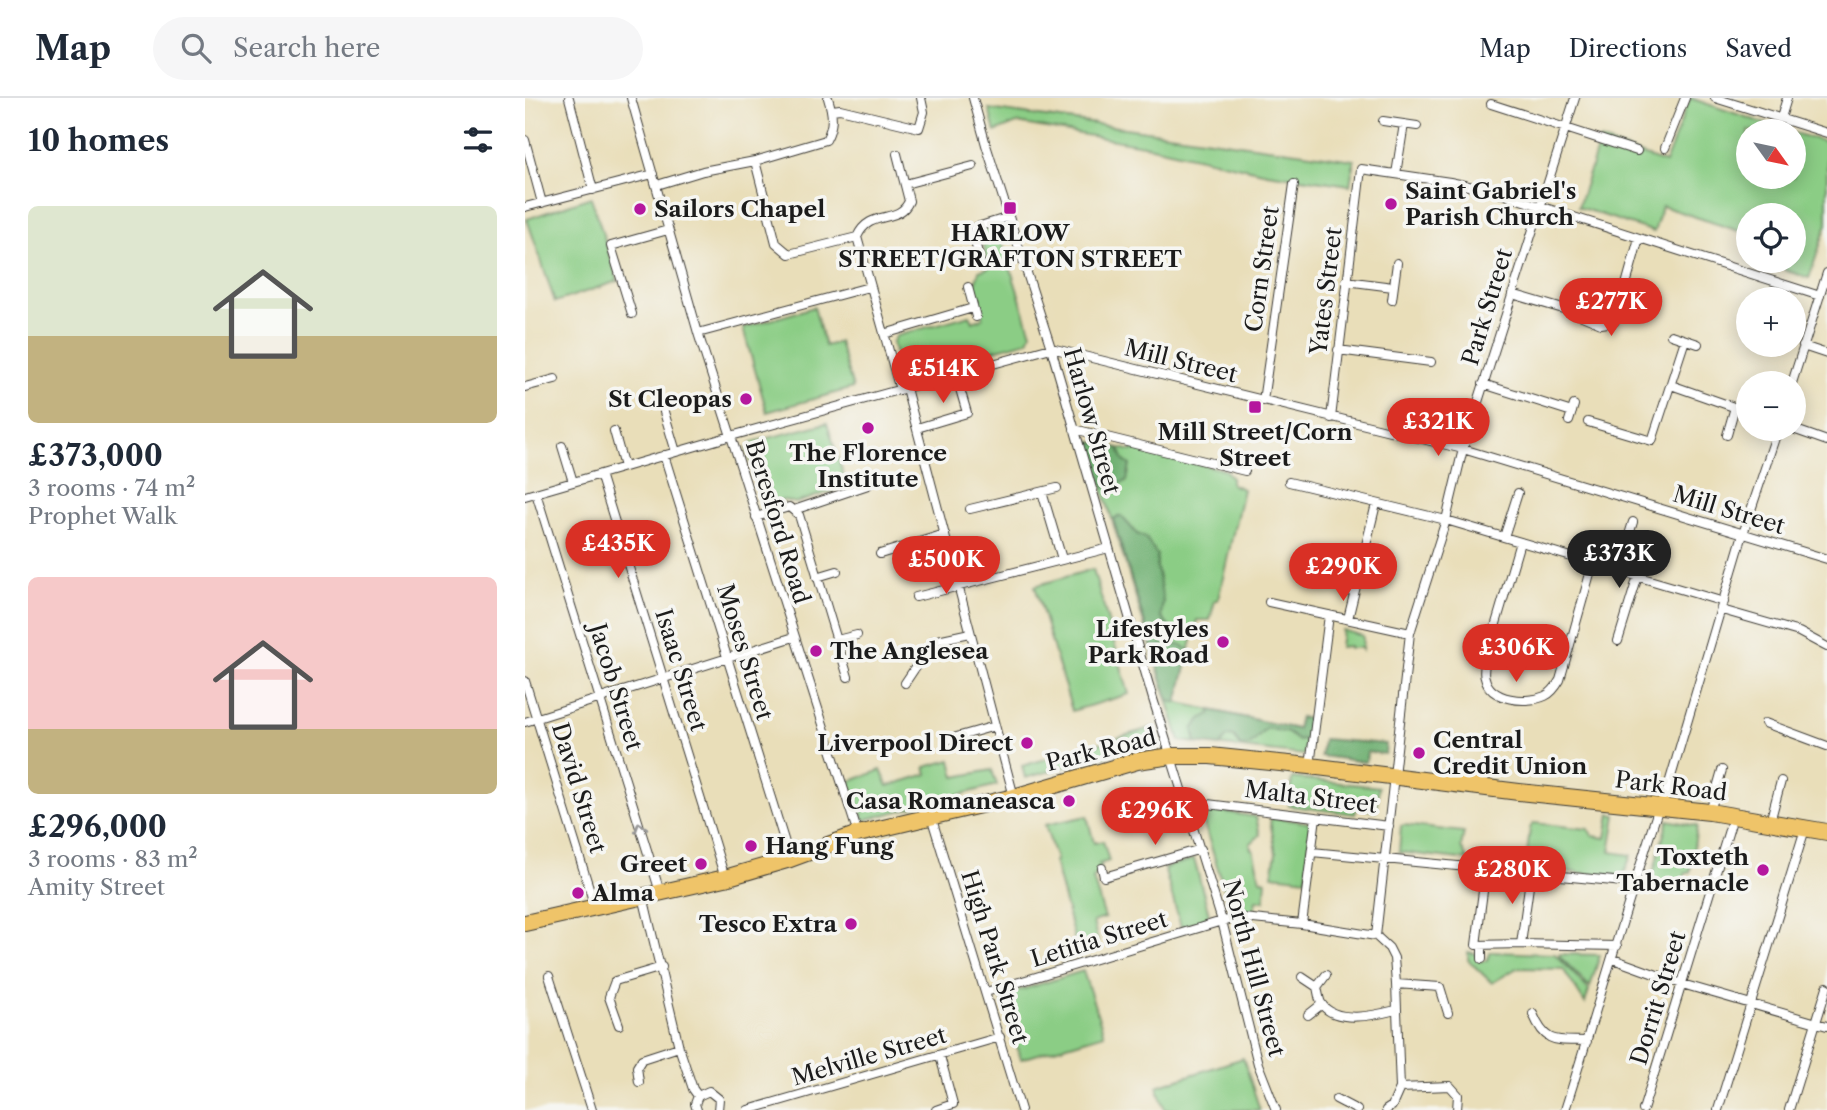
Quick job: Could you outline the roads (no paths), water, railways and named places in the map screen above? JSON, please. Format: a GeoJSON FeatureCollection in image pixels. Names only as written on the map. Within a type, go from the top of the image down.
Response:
{"type":"FeatureCollection","features":[{"type":"Feature","properties":{"kind":"highway","name":"Park Road"},"geometry":{"type":"LineString","coordinates":[[526,920],[725,878],[790,859],[858,834],[1014,797],[1137,761],[1171,755],[1310,766],[1710,812],[1827,832]]}},
{"type":"Feature","properties":{"kind":"street"},"geometry":{"type":"LineString","coordinates":[[569,98],[593,190]]}},
{"type":"Feature","properties":{"kind":"street","name":"Beresford Road"},"geometry":{"type":"LineString","coordinates":[[631,98],[698,332],[858,834]]}},
{"type":"Feature","properties":{"kind":"street"},"geometry":{"type":"LineString","coordinates":[[657,185],[826,140],[832,129],[832,110],[828,98]]}},
{"type":"Feature","properties":{"kind":"street"},"geometry":{"type":"LineString","coordinates":[[832,110],[840,109],[919,128],[925,112],[921,98]]}},
{"type":"Feature","properties":{"kind":"street","name":"Harlow Street"},"geometry":{"type":"LineString","coordinates":[[973,98],[1051,348],[1171,755]]}},
{"type":"Feature","properties":{"kind":"street","name":"Park Street"},"geometry":{"type":"LineString","coordinates":[[1375,936],[1410,633],[1446,520],[1463,449],[1483,384],[1575,98]]}},
{"type":"Feature","properties":{"kind":"street"},"geometry":{"type":"LineString","coordinates":[[1665,148],[1685,98]]}},
{"type":"Feature","properties":{"kind":"street"},"geometry":{"type":"LineString","coordinates":[[1715,98],[1827,133]]}},
{"type":"Feature","properties":{"kind":"street"},"geometry":{"type":"LineString","coordinates":[[1781,118],[1787,98]]}},
{"type":"Feature","properties":{"kind":"street"},"geometry":{"type":"LineString","coordinates":[[1491,104],[1637,151]]}},
{"type":"Feature","properties":{"kind":"street"},"geometry":{"type":"LineString","coordinates":[[1383,121],[1417,126]]}},
{"type":"Feature","properties":{"kind":"street"},"geometry":{"type":"LineString","coordinates":[[1404,124],[1395,174],[1496,192],[1820,296]]}},
{"type":"Feature","properties":{"kind":"street"},"geometry":{"type":"LineString","coordinates":[[525,139],[542,203]]}},
{"type":"Feature","properties":{"kind":"street"},"geometry":{"type":"LineString","coordinates":[[755,161],[776,243],[789,254],[856,237],[869,221],[905,209],[909,201],[897,154]]}},
{"type":"Feature","properties":{"kind":"street"},"geometry":{"type":"LineString","coordinates":[[905,184],[973,166]]}},
{"type":"Feature","properties":{"kind":"street","name":"Yates Street"},"geometry":{"type":"LineString","coordinates":[[1331,418],[1361,169],[1395,174]]}},
{"type":"Feature","properties":{"kind":"street"},"geometry":{"type":"LineString","coordinates":[[525,207],[653,174]]}},
{"type":"Feature","properties":{"kind":"street","name":"Corn Street"},"geometry":{"type":"LineString","coordinates":[[1263,401],[1294,184]]}},
{"type":"Feature","properties":{"kind":"street"},"geometry":{"type":"LineString","coordinates":[[981,265],[974,228],[1009,217]]}},
{"type":"Feature","properties":{"kind":"street"},"geometry":{"type":"LineString","coordinates":[[632,314],[611,246],[668,230]]}},
{"type":"Feature","properties":{"kind":"street"},"geometry":{"type":"LineString","coordinates":[[856,237],[884,334],[917,428],[1014,797]]}},
{"type":"Feature","properties":{"kind":"street"},"geometry":{"type":"LineString","coordinates":[[1512,294],[1570,311],[1601,324],[1609,323],[1618,317],[1639,238]]}},
{"type":"Feature","properties":{"kind":"street"},"geometry":{"type":"LineString","coordinates":[[1392,300],[1397,263]]}},
{"type":"Feature","properties":{"kind":"street"},"geometry":{"type":"LineString","coordinates":[[1806,340],[1827,273]]}},
{"type":"Feature","properties":{"kind":"street"},"geometry":{"type":"LineString","coordinates":[[1346,281],[1394,287]]}},
{"type":"Feature","properties":{"kind":"street"},"geometry":{"type":"LineString","coordinates":[[698,332],[869,287]]}},
{"type":"Feature","properties":{"kind":"street"},"geometry":{"type":"LineString","coordinates":[[968,287],[976,317]]}},
{"type":"Feature","properties":{"kind":"street"},"geometry":{"type":"LineString","coordinates":[[884,334],[973,308]]}},
{"type":"Feature","properties":{"kind":"street"},"geometry":{"type":"LineString","coordinates":[[1671,335],[1698,344]]}},
{"type":"Feature","properties":{"kind":"street"},"geometry":{"type":"LineString","coordinates":[[1588,422],[1652,441],[1685,340]]}},
{"type":"Feature","properties":{"kind":"street"},"geometry":{"type":"LineString","coordinates":[[1806,347],[1827,354]]}},
{"type":"Feature","properties":{"kind":"street","name":"Mill Street"},"geometry":{"type":"LineString","coordinates":[[525,496],[1051,348],[1463,449],[1827,559]]}},
{"type":"Feature","properties":{"kind":"street"},"geometry":{"type":"LineString","coordinates":[[1338,350],[1431,362]]}},
{"type":"Feature","properties":{"kind":"street"},"geometry":{"type":"LineString","coordinates":[[917,428],[967,413],[956,375]]}},
{"type":"Feature","properties":{"kind":"street"},"geometry":{"type":"LineString","coordinates":[[525,387],[555,379]]}},
{"type":"Feature","properties":{"kind":"street"},"geometry":{"type":"LineString","coordinates":[[1483,384],[1572,413]]}},
{"type":"Feature","properties":{"kind":"street"},"geometry":{"type":"LineString","coordinates":[[1671,385],[1735,407],[1727,435]]}},
{"type":"Feature","properties":{"kind":"street"},"geometry":{"type":"LineString","coordinates":[[664,412],[676,452]]}},
{"type":"Feature","properties":{"kind":"street"},"geometry":{"type":"LineString","coordinates":[[1073,429],[1245,471]]}},
{"type":"Feature","properties":{"kind":"street"},"geometry":{"type":"LineString","coordinates":[[614,431],[624,467]]}},
{"type":"Feature","properties":{"kind":"street"},"geometry":{"type":"LineString","coordinates":[[1806,434],[1827,441]]}},
{"type":"Feature","properties":{"kind":"street"},"geometry":{"type":"LineString","coordinates":[[1566,1110],[1634,883],[1659,807],[1665,797],[1743,534],[1774,441]]}},
{"type":"Feature","properties":{"kind":"street"},"geometry":{"type":"LineString","coordinates":[[562,446],[573,482]]}},
{"type":"Feature","properties":{"kind":"street","name":"Moses Street"},"geometry":{"type":"LineString","coordinates":[[664,455],[790,859]]}},
{"type":"Feature","properties":{"kind":"street","name":"Isaac Street"},"geometry":{"type":"LineString","coordinates":[[600,474],[725,878]]}},
{"type":"Feature","properties":{"kind":"street"},"geometry":{"type":"LineString","coordinates":[[1289,482],[1446,520],[1638,576],[1799,632],[1827,648]]}},
{"type":"Feature","properties":{"kind":"street"},"geometry":{"type":"LineString","coordinates":[[794,510],[868,485]]}},
{"type":"Feature","properties":{"kind":"street"},"geometry":{"type":"LineString","coordinates":[[970,509],[1058,488]]}},
{"type":"Feature","properties":{"kind":"street"},"geometry":{"type":"LineString","coordinates":[[1042,492],[1062,559]]}},
{"type":"Feature","properties":{"kind":"street","name":"Jacob Street"},"geometry":{"type":"LineString","coordinates":[[536,493],[660,892]]}},
{"type":"Feature","properties":{"kind":"street"},"geometry":{"type":"LineString","coordinates":[[1504,537],[1518,493]]}},
{"type":"Feature","properties":{"kind":"street"},"geometry":{"type":"LineString","coordinates":[[1348,619],[1376,504]]}},
{"type":"Feature","properties":{"kind":"street"},"geometry":{"type":"LineString","coordinates":[[756,517],[782,508],[794,510],[799,515],[837,640],[843,672]]}},
{"type":"Feature","properties":{"kind":"street"},"geometry":{"type":"LineString","coordinates":[[1618,570],[1633,522]]}},
{"type":"Feature","properties":{"kind":"street"},"geometry":{"type":"LineString","coordinates":[[880,554],[945,534]]}},
{"type":"Feature","properties":{"kind":"street"},"geometry":{"type":"LineString","coordinates":[[1520,542],[1485,661],[1485,678],[1489,687],[1497,695],[1507,698],[1536,699],[1555,689],[1560,680],[1593,563]]}},
{"type":"Feature","properties":{"kind":"street"},"geometry":{"type":"LineString","coordinates":[[899,548],[907,574]]}},
{"type":"Feature","properties":{"kind":"street"},"geometry":{"type":"LineString","coordinates":[[916,597],[1109,548]]}},
{"type":"Feature","properties":{"kind":"street"},"geometry":{"type":"LineString","coordinates":[[817,577],[837,571]]}},
{"type":"Feature","properties":{"kind":"street"},"geometry":{"type":"LineString","coordinates":[[1618,641],[1638,576]]}},
{"type":"Feature","properties":{"kind":"street"},"geometry":{"type":"LineString","coordinates":[[1269,602],[1410,633]]}},
{"type":"Feature","properties":{"kind":"street"},"geometry":{"type":"LineString","coordinates":[[1310,766],[1329,615]]}},
{"type":"Feature","properties":{"kind":"street"},"geometry":{"type":"LineString","coordinates":[[905,683],[933,641],[970,633]]}},
{"type":"Feature","properties":{"kind":"street"},"geometry":{"type":"LineString","coordinates":[[837,640],[857,635]]}},
{"type":"Feature","properties":{"kind":"street"},"geometry":{"type":"LineString","coordinates":[[525,722],[794,637]]}},
{"type":"Feature","properties":{"kind":"street","name":"David Street"},"geometry":{"type":"LineString","coordinates":[[525,681],[596,907]]}},
{"type":"Feature","properties":{"kind":"street"},"geometry":{"type":"LineString","coordinates":[[1765,723],[1827,746]]}},
{"type":"Feature","properties":{"kind":"street"},"geometry":{"type":"LineString","coordinates":[[946,740],[995,726]]}},
{"type":"Feature","properties":{"kind":"street","name":"North Hill Street"},"geometry":{"type":"LineString","coordinates":[[1171,755],[1222,921],[1258,1064],[1276,1110]]}},
{"type":"Feature","properties":{"kind":"street"},"geometry":{"type":"LineString","coordinates":[[1710,812],[1722,770]]}},
{"type":"Feature","properties":{"kind":"street"},"geometry":{"type":"LineString","coordinates":[[1770,822],[1781,781]]}},
{"type":"Feature","properties":{"kind":"street","name":"Malta Street"},"geometry":{"type":"LineString","coordinates":[[1186,803],[1389,826]]}},
{"type":"Feature","properties":{"kind":"street","name":"High Park Street"},"geometry":{"type":"LineString","coordinates":[[932,816],[1021,1110]]}},
{"type":"Feature","properties":{"kind":"street"},"geometry":{"type":"LineString","coordinates":[[1302,924],[1316,817]]}},
{"type":"Feature","properties":{"kind":"street","name":"Dorrit Street"},"geometry":{"type":"LineString","coordinates":[[1643,1110],[1733,817]]}},
{"type":"Feature","properties":{"kind":"street"},"geometry":{"type":"LineString","coordinates":[[1719,1110],[1805,829]]}},
{"type":"Feature","properties":{"kind":"street"},"geometry":{"type":"LineString","coordinates":[[1102,868],[1104,877],[1201,849]]}},
{"type":"Feature","properties":{"kind":"street"},"geometry":{"type":"LineString","coordinates":[[1312,852],[1634,883]]}},
{"type":"Feature","properties":{"kind":"street"},"geometry":{"type":"LineString","coordinates":[[1482,959],[1479,945],[1486,868]]}},
{"type":"Feature","properties":{"kind":"street"},"geometry":{"type":"LineString","coordinates":[[1521,944],[1531,872]]}},
{"type":"Feature","properties":{"kind":"street"},"geometry":{"type":"LineString","coordinates":[[643,896],[680,1047],[692,1089],[698,1096]]}},
{"type":"Feature","properties":{"kind":"street","name":"Letitia Street"},"geometry":{"type":"LineString","coordinates":[[986,992],[1222,921],[1243,918],[1375,936]]}},
{"type":"Feature","properties":{"kind":"street"},"geometry":{"type":"LineString","coordinates":[[1375,936],[1389,948],[1394,958],[1396,984],[1400,1088],[1392,1106],[1386,1110]]}},
{"type":"Feature","properties":{"kind":"street"},"geometry":{"type":"LineString","coordinates":[[1479,945],[1617,946]]}},
{"type":"Feature","properties":{"kind":"street"},"geometry":{"type":"LineString","coordinates":[[1613,959],[1682,984],[1827,1026]]}},
{"type":"Feature","properties":{"kind":"street"},"geometry":{"type":"LineString","coordinates":[[619,1025],[609,997],[615,981],[662,967]]}},
{"type":"Feature","properties":{"kind":"street"},"geometry":{"type":"LineString","coordinates":[[1317,986],[1326,975]]}},
{"type":"Feature","properties":{"kind":"street"},"geometry":{"type":"LineString","coordinates":[[549,976],[592,1110]]}},
{"type":"Feature","properties":{"kind":"street"},"geometry":{"type":"LineString","coordinates":[[1302,977],[1317,986],[1322,1004],[1334,1013],[1374,1016],[1396,1010]]}},
{"type":"Feature","properties":{"kind":"street"},"geometry":{"type":"LineString","coordinates":[[1396,984],[1440,988],[1448,1013]]}},
{"type":"Feature","properties":{"kind":"street"},"geometry":{"type":"LineString","coordinates":[[1789,1110],[1827,987]]}},
{"type":"Feature","properties":{"kind":"street"},"geometry":{"type":"LineString","coordinates":[[1308,1015],[1322,1004]]}},
{"type":"Feature","properties":{"kind":"street"},"geometry":{"type":"LineString","coordinates":[[1533,1014],[1541,1032],[1549,1040],[1587,1041]]}},
{"type":"Feature","properties":{"kind":"street","name":"Melville Street"},"geometry":{"type":"LineString","coordinates":[[748,1110],[1000,1037]]}},
{"type":"Feature","properties":{"kind":"street"},"geometry":{"type":"LineString","coordinates":[[639,1082],[637,1068],[642,1059],[680,1047]]}},
{"type":"Feature","properties":{"kind":"street"},"geometry":{"type":"LineString","coordinates":[[936,1110],[953,1104],[940,1056]]}},
{"type":"Feature","properties":{"kind":"street"},"geometry":{"type":"LineString","coordinates":[[1400,1088],[1450,1086],[1458,1095],[1457,1110]]}},
{"type":"Feature","properties":{"kind":"street"},"geometry":{"type":"LineString","coordinates":[[697,1110],[695,1104],[698,1096],[705,1091],[716,1094],[720,1103],[719,1110]]}},
{"type":"Feature","properties":{"kind":"street"},"geometry":{"type":"LineString","coordinates":[[1336,1098],[1357,1110]]}},
{"type":"Feature","properties":{"kind":"place","name":"Saint Gabriel's Parish Church"},"geometry":{"type":"Point","coordinates":[1391,204]}},
{"type":"Feature","properties":{"kind":"place","name":"HARLOW STREET/GRAFTON STREET"},"geometry":{"type":"Point","coordinates":[1010,208]}},
{"type":"Feature","properties":{"kind":"place","name":"Sailors Chapel"},"geometry":{"type":"Point","coordinates":[640,209]}},
{"type":"Feature","properties":{"kind":"place","name":"St Cleopas"},"geometry":{"type":"Point","coordinates":[746,399]}},
{"type":"Feature","properties":{"kind":"place","name":"Mill Street/Corn Street"},"geometry":{"type":"Point","coordinates":[1255,407]}},
{"type":"Feature","properties":{"kind":"place","name":"The Florence Institute"},"geometry":{"type":"Point","coordinates":[868,428]}},
{"type":"Feature","properties":{"kind":"place","name":"Lifestyles Park Road"},"geometry":{"type":"Point","coordinates":[1223,642]}},
{"type":"Feature","properties":{"kind":"place","name":"The Anglesea"},"geometry":{"type":"Point","coordinates":[816,651]}},
{"type":"Feature","properties":{"kind":"place","name":"Liverpool Direct"},"geometry":{"type":"Point","coordinates":[1027,743]}},
{"type":"Feature","properties":{"kind":"place","name":"Central Credit Union"},"geometry":{"type":"Point","coordinates":[1419,753]}},
{"type":"Feature","properties":{"kind":"place","name":"Casa Romaneasca"},"geometry":{"type":"Point","coordinates":[1069,801]}},
{"type":"Feature","properties":{"kind":"place","name":"Hang Fung"},"geometry":{"type":"Point","coordinates":[751,846]}},
{"type":"Feature","properties":{"kind":"place","name":"Greet"},"geometry":{"type":"Point","coordinates":[701,864]}},
{"type":"Feature","properties":{"kind":"place","name":"Toxteth Tabernacle"},"geometry":{"type":"Point","coordinates":[1763,870]}},
{"type":"Feature","properties":{"kind":"place","name":"Alma"},"geometry":{"type":"Point","coordinates":[578,893]}},
{"type":"Feature","properties":{"kind":"place","name":"Tesco Extra"},"geometry":{"type":"Point","coordinates":[851,924]}}]}
